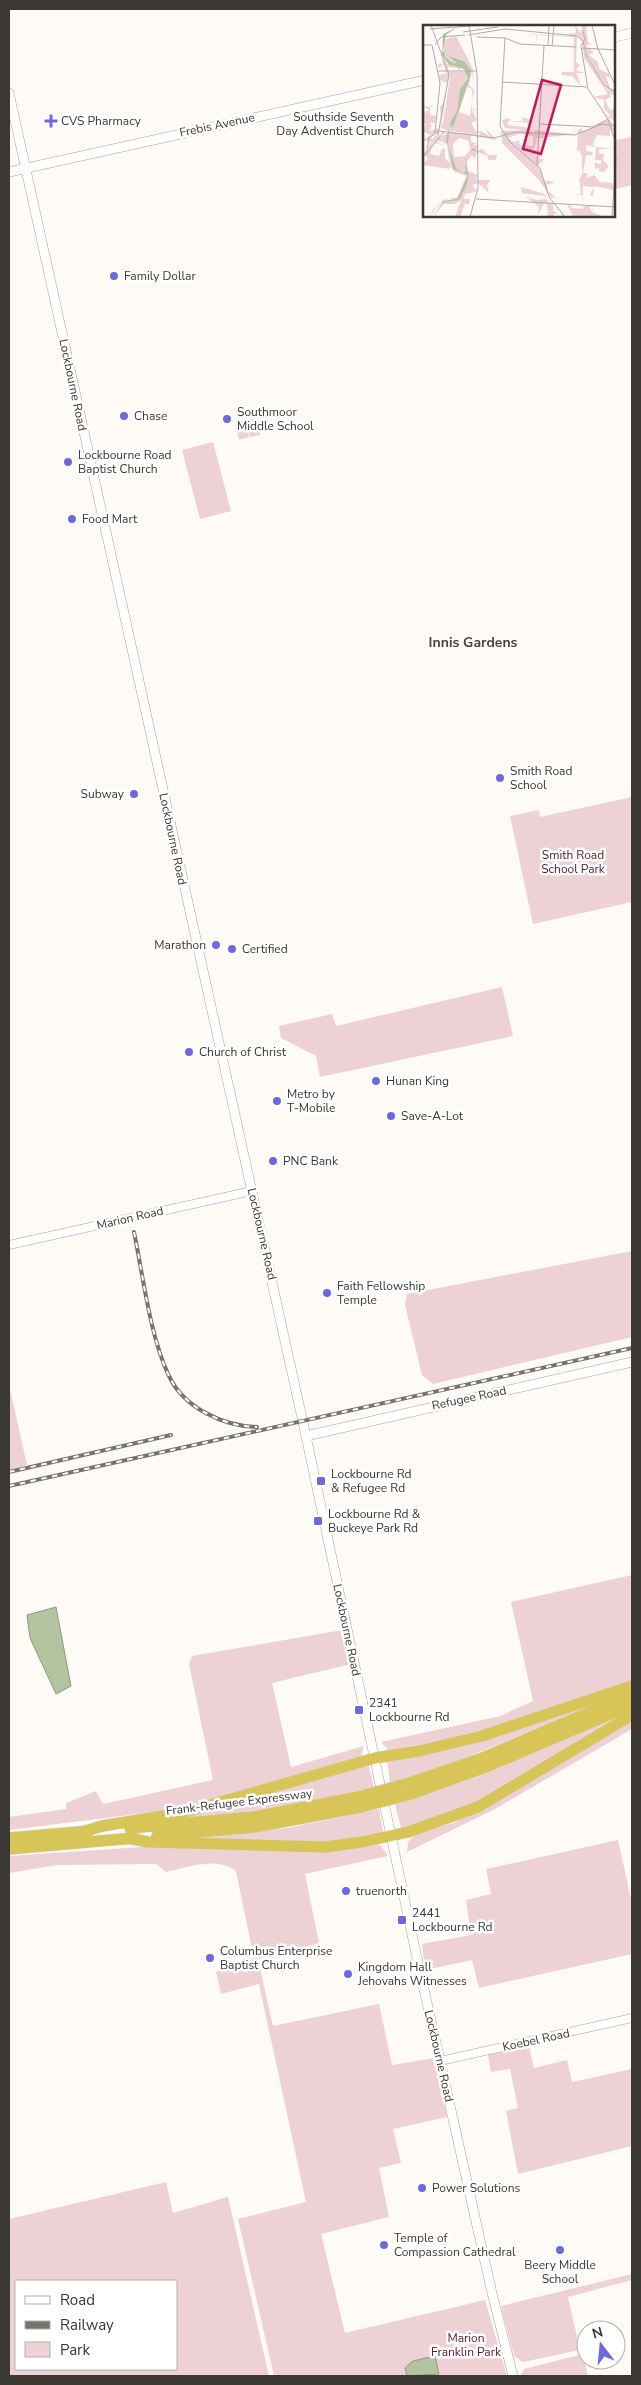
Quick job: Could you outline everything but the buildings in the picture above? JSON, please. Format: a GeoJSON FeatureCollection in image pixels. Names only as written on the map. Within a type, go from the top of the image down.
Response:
{"type":"FeatureCollection","features":[{"type":"Feature","properties":{"kind":"highway"},"geometry":{"type":"LineString","coordinates":[[82,1832],[111,1824],[182,1813],[375,1758],[419,1751],[482,1736],[632,1686]]}},
{"type":"Feature","properties":{"kind":"highway","name":"Frank-Refugee Expressway"},"geometry":{"type":"LineString","coordinates":[[410,1789],[632,1694]]}},
{"type":"Feature","properties":{"kind":"highway","name":"Frank-Refugee Expressway"},"geometry":{"type":"LineString","coordinates":[[9,1850],[255,1827],[410,1789],[486,1767],[632,1705]]}},
{"type":"Feature","properties":{"kind":"highway"},"geometry":{"type":"LineString","coordinates":[[128,1838],[148,1842],[324,1847],[392,1835],[437,1823],[478,1807],[632,1714]]}},
{"type":"Feature","properties":{"kind":"highway","name":"Frank-Refugee Expressway"},"geometry":{"type":"LineString","coordinates":[[9,1838],[253,1817],[359,1802]]}},
{"type":"Feature","properties":{"kind":"main road"},"geometry":{"type":"LineString","coordinates":[[616,37],[632,33]]}},
{"type":"Feature","properties":{"kind":"main road","name":"Frebis Avenue"},"geometry":{"type":"LineString","coordinates":[[9,172],[423,80]]}},
{"type":"Feature","properties":{"kind":"main road","name":"Lockbourne Road"},"geometry":{"type":"LineString","coordinates":[[9,93],[306,1436],[440,2061],[494,2304],[513,2376]]}},
{"type":"Feature","properties":{"kind":"main road","name":"Refugee Road"},"geometry":{"type":"LineString","coordinates":[[306,1436],[632,1362]]}},
{"type":"Feature","properties":{"kind":"street","name":"Marion Road"},"geometry":{"type":"LineString","coordinates":[[9,1245],[252,1190]]}},
{"type":"Feature","properties":{"kind":"street","name":"Koebel Road"},"geometry":{"type":"LineString","coordinates":[[440,2061],[632,2018]]}},
{"type":"Feature","properties":{"kind":"green space"},"geometry":{"type":"Polygon","coordinates":[[[632,137],[632,185],[616,189],[616,140],[632,137]]]}},
{"type":"Feature","properties":{"kind":"green space"},"geometry":{"type":"Polygon","coordinates":[[[257,418],[260,435],[250,437],[246,420],[257,418]]]}},
{"type":"Feature","properties":{"kind":"green space"},"geometry":{"type":"Polygon","coordinates":[[[246,420],[249,437],[239,440],[235,423],[246,420]]]}},
{"type":"Feature","properties":{"kind":"green space"},"geometry":{"type":"Polygon","coordinates":[[[213,442],[231,511],[200,519],[182,450],[213,442]]]}},
{"type":"Feature","properties":{"kind":"green space","name":"Smith Road School Park"},"geometry":{"type":"Polygon","coordinates":[[[632,797],[632,902],[533,924],[510,816],[539,810],[540,817],[632,797]]]}},
{"type":"Feature","properties":{"kind":"green space"},"geometry":{"type":"Polygon","coordinates":[[[502,987],[513,1036],[320,1077],[316,1056],[281,1038],[279,1026],[332,1014],[336,1026],[502,987]]]}},
{"type":"Feature","properties":{"kind":"green space"},"geometry":{"type":"Polygon","coordinates":[[[632,1251],[632,1337],[433,1384],[422,1375],[405,1305],[407,1294],[632,1251]]]}},
{"type":"Feature","properties":{"kind":"green space"},"geometry":{"type":"Polygon","coordinates":[[[9,1385],[27,1465],[9,1470],[9,1385]]]}},
{"type":"Feature","properties":{"kind":"green space"},"geometry":{"type":"Polygon","coordinates":[[[632,1575],[632,1681],[512,1722],[450,1738],[388,1750],[381,1742],[500,1716],[533,1701],[511,1602],[632,1575]]]}},
{"type":"Feature","properties":{"kind":"green space"},"geometry":{"type":"Polygon","coordinates":[[[343,1630],[351,1664],[272,1683],[291,1767],[364,1746],[361,1757],[354,1761],[169,1810],[9,1830],[9,1817],[66,1809],[66,1803],[96,1791],[103,1804],[213,1780],[189,1664],[192,1656],[343,1630]]]}},
{"type":"Feature","properties":{"kind":"green space"},"geometry":{"type":"Polygon","coordinates":[[[590,1704],[591,1706],[448,1765],[390,1783],[387,1760],[590,1704]]]}},
{"type":"Feature","properties":{"kind":"green space"},"geometry":{"type":"Polygon","coordinates":[[[615,1718],[466,1809],[401,1828],[395,1804],[477,1777],[615,1718]]]}},
{"type":"Feature","properties":{"kind":"green space"},"geometry":{"type":"Polygon","coordinates":[[[632,1718],[632,1729],[495,1809],[407,1852],[408,1842],[416,1833],[454,1823],[501,1799],[632,1718]]]}},
{"type":"Feature","properties":{"kind":"green space"},"geometry":{"type":"Polygon","coordinates":[[[368,1764],[374,1787],[296,1805],[163,1820],[368,1764]]]}},
{"type":"Feature","properties":{"kind":"green space"},"geometry":{"type":"Polygon","coordinates":[[[379,1809],[383,1832],[329,1843],[200,1838],[288,1828],[379,1809]]]}},
{"type":"Feature","properties":{"kind":"green space"},"geometry":{"type":"Polygon","coordinates":[[[618,1840],[632,1904],[632,1954],[479,1988],[472,1960],[425,1970],[422,1944],[471,1935],[466,1900],[491,1894],[486,1869],[618,1840]]]}},
{"type":"Feature","properties":{"kind":"green space","name":"Marion Franklin Park"},"geometry":{"type":"Polygon","coordinates":[[[376,1844],[381,1846],[388,1856],[305,1874],[319,1943],[258,1959],[273,2026],[379,2004],[392,2065],[434,2058],[447,2117],[393,2129],[401,2163],[379,2168],[389,2217],[321,2234],[345,2333],[485,2300],[507,2376],[274,2376],[238,2219],[306,2202],[259,1984],[221,1994],[216,1972],[254,1959],[236,1871],[220,1864],[211,1863],[166,1872],[156,1864],[58,1865],[9,1873],[9,1856],[157,1846],[376,1844]]]}},
{"type":"Feature","properties":{"kind":"green space"},"geometry":{"type":"Polygon","coordinates":[[[529,2046],[534,2068],[567,2060],[572,2082],[632,2069],[632,2146],[518,2174],[506,2111],[518,2108],[510,2069],[491,2072],[488,2055],[529,2046]]]}},
{"type":"Feature","properties":{"kind":"green space"},"geometry":{"type":"Polygon","coordinates":[[[166,2182],[173,2213],[228,2197],[269,2376],[9,2376],[9,2219],[166,2182]]]}},
{"type":"Feature","properties":{"kind":"green space"},"geometry":{"type":"Polygon","coordinates":[[[632,2274],[632,2280],[568,2297],[576,2332],[576,2351],[523,2362],[514,2356],[501,2306],[632,2274]]]}},
{"type":"Feature","properties":{"kind":"green space"},"geometry":{"type":"Polygon","coordinates":[[[576,2356],[576,2370],[587,2370],[588,2376],[520,2376],[524,2369],[576,2356]]]}},
{"type":"Feature","properties":{"kind":"shaded area"},"geometry":{"type":"Polygon","coordinates":[[[56,1607],[71,1686],[56,1694],[30,1638],[27,1615],[56,1607]]]}},
{"type":"Feature","properties":{"kind":"shaded area"},"geometry":{"type":"Polygon","coordinates":[[[435,2356],[439,2374],[407,2376],[405,2368],[413,2361],[435,2356]]]}},
{"type":"Feature","properties":{"kind":"railway"},"geometry":{"type":"LineString","coordinates":[[134,1232],[152,1325],[162,1360],[169,1376],[184,1397],[206,1413],[231,1423],[257,1427]]}},
{"type":"Feature","properties":{"kind":"railway"},"geometry":{"type":"LineString","coordinates":[[9,1486],[632,1348]]}},
{"type":"Feature","properties":{"kind":"railway"},"geometry":{"type":"LineString","coordinates":[[9,1472],[171,1435]]}},
{"type":"Feature","properties":{"kind":"place","name":"CVS Pharmacy"},"geometry":{"type":"Point","coordinates":[51,121]}},
{"type":"Feature","properties":{"kind":"place","name":"Southside Seventh Day Adventist Church"},"geometry":{"type":"Point","coordinates":[404,124]}},
{"type":"Feature","properties":{"kind":"place","name":"Family Dollar"},"geometry":{"type":"Point","coordinates":[114,276]}},
{"type":"Feature","properties":{"kind":"place","name":"Chase"},"geometry":{"type":"Point","coordinates":[124,416]}},
{"type":"Feature","properties":{"kind":"place","name":"Southmoor Middle School"},"geometry":{"type":"Point","coordinates":[227,419]}},
{"type":"Feature","properties":{"kind":"place","name":"Lockbourne Road Baptist Church"},"geometry":{"type":"Point","coordinates":[68,462]}},
{"type":"Feature","properties":{"kind":"place","name":"Food Mart"},"geometry":{"type":"Point","coordinates":[72,519]}},
{"type":"Feature","properties":{"kind":"place","name":"Smith Road School"},"geometry":{"type":"Point","coordinates":[500,778]}},
{"type":"Feature","properties":{"kind":"place","name":"Subway"},"geometry":{"type":"Point","coordinates":[134,794]}},
{"type":"Feature","properties":{"kind":"place","name":"Marathon"},"geometry":{"type":"Point","coordinates":[216,945]}},
{"type":"Feature","properties":{"kind":"place","name":"Certified"},"geometry":{"type":"Point","coordinates":[232,949]}},
{"type":"Feature","properties":{"kind":"place","name":"Church of Christ"},"geometry":{"type":"Point","coordinates":[189,1052]}},
{"type":"Feature","properties":{"kind":"place","name":"Hunan King"},"geometry":{"type":"Point","coordinates":[376,1081]}},
{"type":"Feature","properties":{"kind":"place","name":"Metro by T-Mobile"},"geometry":{"type":"Point","coordinates":[277,1101]}},
{"type":"Feature","properties":{"kind":"place","name":"Save-A-Lot"},"geometry":{"type":"Point","coordinates":[391,1116]}},
{"type":"Feature","properties":{"kind":"place","name":"PNC Bank"},"geometry":{"type":"Point","coordinates":[273,1161]}},
{"type":"Feature","properties":{"kind":"place","name":"Faith Fellowship Temple"},"geometry":{"type":"Point","coordinates":[327,1293]}},
{"type":"Feature","properties":{"kind":"place","name":"Lockbourne Rd & Refugee Rd"},"geometry":{"type":"Point","coordinates":[321,1481]}},
{"type":"Feature","properties":{"kind":"place","name":"Lockbourne Rd & Buckeye Park Rd"},"geometry":{"type":"Point","coordinates":[318,1521]}},
{"type":"Feature","properties":{"kind":"place","name":"2341 Lockbourne Rd"},"geometry":{"type":"Point","coordinates":[359,1710]}},
{"type":"Feature","properties":{"kind":"place","name":"truenorth"},"geometry":{"type":"Point","coordinates":[346,1891]}},
{"type":"Feature","properties":{"kind":"place","name":"2441 Lockbourne Rd"},"geometry":{"type":"Point","coordinates":[402,1920]}},
{"type":"Feature","properties":{"kind":"place","name":"Columbus Enterprise Baptist Church"},"geometry":{"type":"Point","coordinates":[210,1958]}},
{"type":"Feature","properties":{"kind":"place","name":"Kingdom Hall Jehovahs Witnesses"},"geometry":{"type":"Point","coordinates":[348,1974]}},
{"type":"Feature","properties":{"kind":"place","name":"Power Solutions"},"geometry":{"type":"Point","coordinates":[422,2188]}},
{"type":"Feature","properties":{"kind":"place","name":"Temple of Compassion Cathedral"},"geometry":{"type":"Point","coordinates":[384,2245]}},
{"type":"Feature","properties":{"kind":"place","name":"Beery Middle School"},"geometry":{"type":"Point","coordinates":[560,2250]}},
{"type":"Feature","properties":{"kind":"district","name":"Innis Gardens"},"geometry":{"type":"Point","coordinates":[473,642]}}]}
